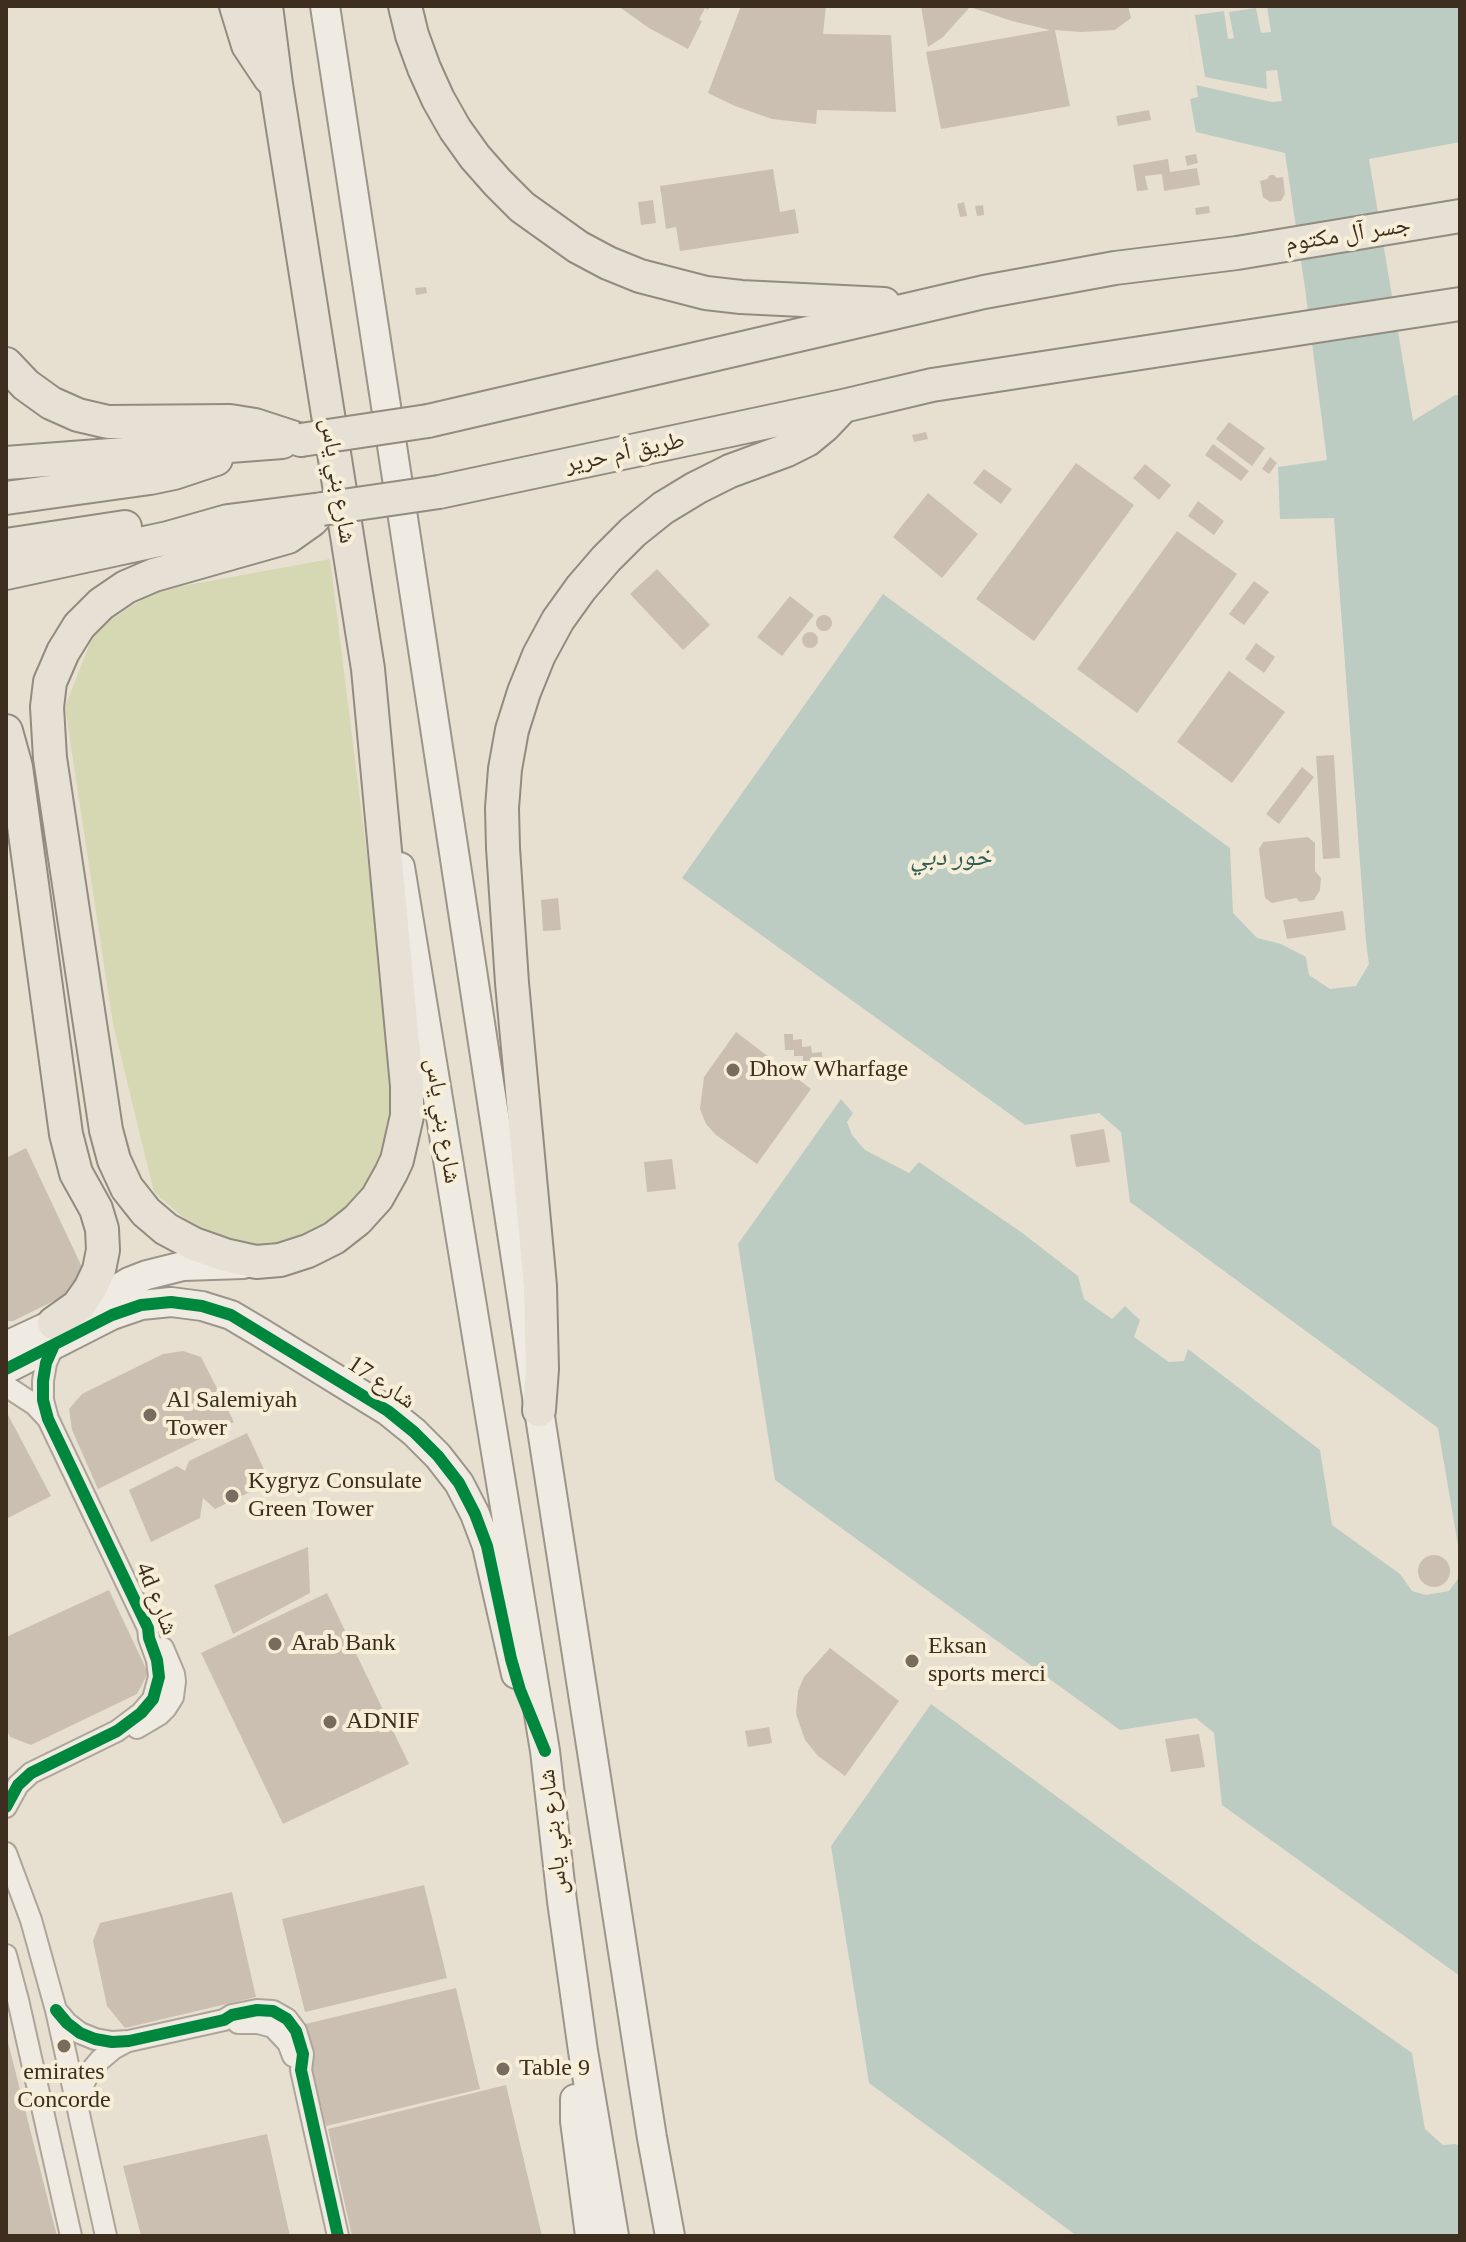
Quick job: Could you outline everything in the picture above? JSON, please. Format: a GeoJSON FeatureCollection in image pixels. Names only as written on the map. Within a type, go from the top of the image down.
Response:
{"type":"FeatureCollection","features":[{"type":"Feature","properties":{"kind":"main road"},"geometry":{"type":"LineString","coordinates":[[236,6],[252,52],[276,84]]}},
{"type":"Feature","properties":{"kind":"main road","name":"شارع بني ياس"},"geometry":{"type":"LineString","coordinates":[[266,6],[344,528],[545,1751],[583,2051],[614,2236]]}},
{"type":"Feature","properties":{"kind":"main road","name":"شارع بني ياس"},"geometry":{"type":"LineString","coordinates":[[325,6],[539,1410],[652,2138],[670,2236]]}},
{"type":"Feature","properties":{"kind":"main road"},"geometry":{"type":"LineString","coordinates":[[405,6],[412,35],[438,99],[475,157],[522,207],[578,247],[640,276],[706,293],[919,306]]}},
{"type":"Feature","properties":{"kind":"main road","name":"جسر آل مكتوم"},"geometry":{"type":"LineString","coordinates":[[919,306],[1062,277],[1237,253],[1460,216]]}},
{"type":"Feature","properties":{"kind":"main road","name":"طريق أم حرير"},"geometry":{"type":"LineString","coordinates":[[6,573],[168,538],[228,521],[439,492],[932,385],[1460,304]]}},
{"type":"Feature","properties":{"kind":"main road"},"geometry":{"type":"LineString","coordinates":[[6,463],[301,440],[428,421],[919,306]]}},
{"type":"Feature","properties":{"kind":"main road"},"geometry":{"type":"LineString","coordinates":[[6,364],[26,385],[51,403],[78,415],[108,422],[230,421],[255,425],[301,440]]}},
{"type":"Feature","properties":{"kind":"main road"},"geometry":{"type":"LineString","coordinates":[[539,1410],[542,1369],[540,1286],[512,983],[502,822],[505,769],[512,730],[539,655],[558,620],[581,588],[633,532],[663,508],[696,488],[807,440],[843,406]]}},
{"type":"Feature","properties":{"kind":"main road"},"geometry":{"type":"LineString","coordinates":[[6,498],[174,473],[198,466],[243,445]]}},
{"type":"Feature","properties":{"kind":"main road"},"geometry":{"type":"LineString","coordinates":[[322,509],[288,537],[154,575],[126,587],[101,604],[79,626],[63,652],[50,682],[47,707],[50,758],[106,1130],[114,1160],[127,1188],[146,1212],[166,1229],[194,1244],[256,1262],[280,1260],[308,1251],[334,1238],[357,1220],[377,1198],[391,1173],[407,1116],[407,1086],[368,669]]}},
{"type":"Feature","properties":{"kind":"main road"},"geometry":{"type":"LineString","coordinates":[[6,545],[148,523],[228,521]]}},
{"type":"Feature","properties":{"kind":"main road"},"geometry":{"type":"LineString","coordinates":[[6,731],[16,767],[66,1134],[76,1173],[96,1209],[102,1229],[103,1250],[99,1270],[90,1289],[54,1334]]}},
{"type":"Feature","properties":{"kind":"main road","name":"شارع 17"},"geometry":{"type":"LineString","coordinates":[[6,1369],[54,1334],[147,1275],[183,1266],[256,1262]]}},
{"type":"Feature","properties":{"kind":"main road","name":"شارع 17"},"geometry":{"type":"LineString","coordinates":[[11,1341],[54,1334],[141,1305],[171,1302],[202,1306],[231,1315],[388,1411],[438,1456],[459,1483],[475,1514],[487,1546],[514,1669],[545,1751]]}},
{"type":"Feature","properties":{"kind":"main road"},"geometry":{"type":"LineString","coordinates":[[583,2051],[575,2097],[575,2121],[590,2236]]}},
{"type":"Feature","properties":{"kind":"street","name":"4d شارع"},"geometry":{"type":"LineString","coordinates":[[6,1807],[18,1785],[31,1773],[117,1731],[141,1713],[173,1697],[175,1681],[159,1638],[148,1628],[48,1419],[43,1400],[43,1381],[54,1334]]}},
{"type":"Feature","properties":{"kind":"street","name":"4d شارع"},"geometry":{"type":"LineString","coordinates":[[6,1386],[35,1405],[48,1419]]}},
{"type":"Feature","properties":{"kind":"street","name":"4d شارع"},"geometry":{"type":"LineString","coordinates":[[6,1773],[31,1773]]}},
{"type":"Feature","properties":{"kind":"street"},"geometry":{"type":"LineString","coordinates":[[6,1853],[31,1920],[56,2010],[106,2236]]}},
{"type":"Feature","properties":{"kind":"street"},"geometry":{"type":"LineString","coordinates":[[6,1955],[12,1992],[71,2236]]}},
{"type":"Feature","properties":{"kind":"street"},"geometry":{"type":"LineString","coordinates":[[56,2010],[80,2033],[112,2042],[129,2041],[257,2010],[280,2014],[296,2031],[303,2060],[301,2070],[338,2236]]}},
{"type":"Feature","properties":{"kind":"street"},"geometry":{"type":"LineString","coordinates":[[77,2106],[89,2073],[113,2049],[129,2041]]}},
{"type":"Feature","properties":{"kind":"street"},"geometry":{"type":"LineString","coordinates":[[65,2210],[73,2201],[84,2202],[91,2211],[96,2236]]}},
{"type":"Feature","properties":{"kind":"green space"},"geometry":{"type":"Polygon","coordinates":[[[330,559],[401,1128],[358,1212],[282,1249],[208,1239],[154,1192],[113,1024],[65,707],[95,630],[155,591],[330,559]]]}},
{"type":"Feature","properties":{"kind":"water","name":"خور دبي"},"geometry":{"type":"Polygon","coordinates":[[[1185,6],[1460,6],[1460,142],[1369,159],[1413,421],[1455,395],[1460,395],[1460,1557],[1438,1428],[1130,1202],[1121,1132],[1099,1113],[1025,1125],[682,878],[883,594],[1230,848],[1233,913],[1257,938],[1281,944],[1306,957],[1309,975],[1330,989],[1356,986],[1369,964],[1334,518],[1280,519],[1278,467],[1327,460],[1285,153],[1196,132],[1190,99],[1198,97],[1185,6]]]}},
{"type":"Feature","properties":{"kind":"water"},"geometry":{"type":"Polygon","coordinates":[[[841,1099],[853,1113],[847,1122],[852,1135],[865,1150],[909,1173],[919,1162],[1021,1232],[1078,1276],[1084,1299],[1112,1319],[1125,1306],[1140,1320],[1134,1337],[1169,1362],[1184,1361],[1188,1349],[1320,1450],[1332,1525],[1400,1574],[1412,1591],[1426,1595],[1449,1591],[1460,1576],[1460,1976],[1222,1805],[1214,1733],[1196,1718],[1120,1730],[775,1480],[738,1244],[841,1099]]]}},
{"type":"Feature","properties":{"kind":"water"},"geometry":{"type":"Polygon","coordinates":[[[931,1704],[1253,1941],[1412,2053],[1425,2129],[1443,2145],[1456,2144],[1460,2147],[1460,2236],[1077,2236],[869,2083],[831,1846],[931,1704]]]}},
{"type":"Feature","properties":{"kind":"pier"},"geometry":{"type":"Polygon","coordinates":[[[1185,6],[1267,6],[1271,32],[1261,33],[1256,8],[1229,12],[1234,38],[1228,39],[1224,11],[1195,15],[1205,77],[1267,89],[1266,71],[1277,70],[1282,101],[1272,102],[1196,85],[1185,6]]]}},
{"type":"Feature","properties":{"kind":"building"},"geometry":{"type":"Polygon","coordinates":[[[618,6],[710,6],[708,10],[705,8],[688,49],[649,28],[618,6]]]}},
{"type":"Feature","properties":{"kind":"building"},"geometry":{"type":"Polygon","coordinates":[[[741,6],[826,6],[823,34],[891,35],[896,112],[817,110],[816,124],[772,119],[708,93],[741,6]]]}},
{"type":"Feature","properties":{"kind":"building"},"geometry":{"type":"Polygon","coordinates":[[[921,6],[1128,6],[1131,18],[1115,30],[1055,30],[1070,106],[941,129],[926,52],[1050,30],[970,7],[943,37],[928,47],[921,6]]]}},
{"type":"Feature","properties":{"kind":"building"},"geometry":{"type":"Polygon","coordinates":[[[1149,110],[1151,120],[1118,126],[1116,116],[1149,110]]]}},
{"type":"Feature","properties":{"kind":"building"},"geometry":{"type":"Polygon","coordinates":[[[1196,154],[1198,163],[1187,166],[1185,156],[1196,154]]]}},
{"type":"Feature","properties":{"kind":"building"},"geometry":{"type":"Polygon","coordinates":[[[1168,159],[1170,172],[1197,168],[1200,185],[1164,191],[1162,174],[1145,176],[1148,190],[1137,191],[1133,165],[1168,159]]]}},
{"type":"Feature","properties":{"kind":"building"},"geometry":{"type":"Polygon","coordinates":[[[773,169],[780,212],[795,209],[799,233],[680,251],[676,227],[666,229],[660,186],[773,169]]]}},
{"type":"Feature","properties":{"kind":"building"},"geometry":{"type":"Polygon","coordinates":[[[1270,175],[1283,177],[1285,194],[1281,201],[1270,202],[1263,197],[1260,181],[1270,175]]]}},
{"type":"Feature","properties":{"kind":"building"},"geometry":{"type":"Polygon","coordinates":[[[653,200],[656,223],[641,225],[638,202],[653,200]]]}},
{"type":"Feature","properties":{"kind":"building"},"geometry":{"type":"Polygon","coordinates":[[[964,202],[967,216],[960,217],[957,204],[964,202]]]}},
{"type":"Feature","properties":{"kind":"building"},"geometry":{"type":"Polygon","coordinates":[[[983,205],[984,215],[977,216],[975,206],[983,205]]]}},
{"type":"Feature","properties":{"kind":"building"},"geometry":{"type":"Polygon","coordinates":[[[1209,206],[1210,213],[1196,215],[1195,208],[1209,206]]]}},
{"type":"Feature","properties":{"kind":"building"},"geometry":{"type":"Polygon","coordinates":[[[426,287],[427,293],[416,295],[415,288],[426,287]]]}},
{"type":"Feature","properties":{"kind":"building"},"geometry":{"type":"Polygon","coordinates":[[[1229,422],[1265,448],[1252,466],[1216,439],[1229,422]]]}},
{"type":"Feature","properties":{"kind":"building"},"geometry":{"type":"Polygon","coordinates":[[[926,432],[928,439],[914,442],[912,435],[926,432]]]}},
{"type":"Feature","properties":{"kind":"building"},"geometry":{"type":"Polygon","coordinates":[[[1213,444],[1249,471],[1241,481],[1205,455],[1213,444]]]}},
{"type":"Feature","properties":{"kind":"building"},"geometry":{"type":"Polygon","coordinates":[[[1270,457],[1277,463],[1269,474],[1262,469],[1270,457]]]}},
{"type":"Feature","properties":{"kind":"building"},"geometry":{"type":"Polygon","coordinates":[[[1076,463],[1134,505],[1034,641],[976,599],[1076,463]]]}},
{"type":"Feature","properties":{"kind":"building"},"geometry":{"type":"Polygon","coordinates":[[[1145,464],[1171,485],[1159,500],[1133,478],[1145,464]]]}},
{"type":"Feature","properties":{"kind":"building"},"geometry":{"type":"Polygon","coordinates":[[[984,469],[1012,489],[1001,504],[973,483],[984,469]]]}},
{"type":"Feature","properties":{"kind":"building"},"geometry":{"type":"Polygon","coordinates":[[[928,493],[978,534],[942,578],[893,537],[928,493]]]}},
{"type":"Feature","properties":{"kind":"building"},"geometry":{"type":"Polygon","coordinates":[[[1198,501],[1224,521],[1214,535],[1188,516],[1198,501]]]}},
{"type":"Feature","properties":{"kind":"building"},"geometry":{"type":"Polygon","coordinates":[[[1177,531],[1237,574],[1137,713],[1077,669],[1177,531]]]}},
{"type":"Feature","properties":{"kind":"building"},"geometry":{"type":"Polygon","coordinates":[[[657,569],[710,625],[683,650],[630,594],[657,569]]]}},
{"type":"Feature","properties":{"kind":"building"},"geometry":{"type":"Polygon","coordinates":[[[1254,581],[1269,592],[1244,625],[1229,614],[1254,581]]]}},
{"type":"Feature","properties":{"kind":"building"},"geometry":{"type":"Polygon","coordinates":[[[790,596],[814,615],[782,656],[757,637],[790,596]]]}},
{"type":"Feature","properties":{"kind":"building"},"geometry":{"type":"Polygon","coordinates":[[[821,615],[827,615],[832,623],[830,629],[821,631],[816,626],[816,620],[821,615]]]}},
{"type":"Feature","properties":{"kind":"building"},"geometry":{"type":"Polygon","coordinates":[[[810,632],[818,640],[810,648],[802,640],[810,632]]]}},
{"type":"Feature","properties":{"kind":"building"},"geometry":{"type":"Polygon","coordinates":[[[1256,643],[1275,657],[1264,673],[1245,659],[1256,643]]]}},
{"type":"Feature","properties":{"kind":"building"},"geometry":{"type":"Polygon","coordinates":[[[1229,671],[1285,712],[1232,783],[1177,742],[1229,671]]]}},
{"type":"Feature","properties":{"kind":"building"},"geometry":{"type":"Polygon","coordinates":[[[1334,755],[1340,858],[1323,859],[1316,756],[1334,755]]]}},
{"type":"Feature","properties":{"kind":"building"},"geometry":{"type":"Polygon","coordinates":[[[1302,767],[1314,777],[1279,824],[1266,814],[1302,767]]]}},
{"type":"Feature","properties":{"kind":"building"},"geometry":{"type":"Polygon","coordinates":[[[1308,837],[1315,843],[1315,871],[1321,878],[1320,890],[1314,900],[1300,902],[1296,898],[1272,903],[1265,898],[1259,849],[1263,842],[1308,837]]]}},
{"type":"Feature","properties":{"kind":"building"},"geometry":{"type":"Polygon","coordinates":[[[558,898],[561,930],[543,931],[541,900],[558,898]]]}},
{"type":"Feature","properties":{"kind":"building"},"geometry":{"type":"Polygon","coordinates":[[[1343,911],[1346,930],[1287,939],[1283,920],[1343,911]]]}},
{"type":"Feature","properties":{"kind":"building"},"geometry":{"type":"Polygon","coordinates":[[[736,1032],[811,1089],[757,1164],[716,1135],[706,1124],[700,1109],[704,1077],[736,1032]]]}},
{"type":"Feature","properties":{"kind":"building"},"geometry":{"type":"Polygon","coordinates":[[[784,1034],[793,1034],[793,1040],[802,1039],[802,1047],[811,1046],[812,1053],[822,1052],[822,1060],[832,1059],[833,1077],[823,1077],[823,1069],[813,1070],[812,1063],[803,1064],[803,1056],[794,1056],[794,1050],[785,1050],[784,1034]]]}},
{"type":"Feature","properties":{"kind":"building"},"geometry":{"type":"Polygon","coordinates":[[[1104,1129],[1110,1162],[1076,1167],[1070,1135],[1104,1129]]]}},
{"type":"Feature","properties":{"kind":"building"},"geometry":{"type":"Polygon","coordinates":[[[26,1148],[81,1265],[80,1279],[72,1292],[13,1321],[6,1321],[6,1158],[26,1148]]]}},
{"type":"Feature","properties":{"kind":"building"},"geometry":{"type":"Polygon","coordinates":[[[672,1159],[676,1189],[647,1192],[644,1162],[672,1159]]]}},
{"type":"Feature","properties":{"kind":"building","name":"Al Salemiyah Tower"},"geometry":{"type":"Polygon","coordinates":[[[183,1351],[201,1357],[234,1422],[98,1489],[72,1430],[69,1409],[82,1394],[163,1354],[183,1351]]]}},
{"type":"Feature","properties":{"kind":"building"},"geometry":{"type":"Polygon","coordinates":[[[6,1411],[51,1496],[6,1519],[6,1411]]]}},
{"type":"Feature","properties":{"kind":"building"},"geometry":{"type":"Polygon","coordinates":[[[247,1433],[270,1482],[215,1509],[203,1498],[200,1518],[151,1542],[129,1490],[177,1466],[185,1471],[189,1461],[247,1433]]]}},
{"type":"Feature","properties":{"kind":"building"},"geometry":{"type":"Polygon","coordinates":[[[308,1547],[310,1593],[233,1634],[214,1585],[308,1547]]]}},
{"type":"Feature","properties":{"kind":"building"},"geometry":{"type":"Polygon","coordinates":[[[1434,1555],[1445,1560],[1450,1571],[1445,1582],[1434,1587],[1423,1582],[1418,1571],[1423,1560],[1434,1555]]]}},
{"type":"Feature","properties":{"kind":"building"},"geometry":{"type":"Polygon","coordinates":[[[109,1590],[148,1673],[137,1694],[31,1745],[10,1737],[6,1728],[6,1637],[109,1590]]]}},
{"type":"Feature","properties":{"kind":"building"},"geometry":{"type":"Polygon","coordinates":[[[327,1593],[409,1764],[283,1824],[201,1653],[327,1593]]]}},
{"type":"Feature","properties":{"kind":"building"},"geometry":{"type":"Polygon","coordinates":[[[830,1648],[899,1701],[845,1776],[818,1756],[805,1740],[796,1714],[798,1691],[804,1677],[830,1648]]]}},
{"type":"Feature","properties":{"kind":"building"},"geometry":{"type":"Polygon","coordinates":[[[769,1727],[772,1743],[748,1747],[745,1731],[769,1727]]]}},
{"type":"Feature","properties":{"kind":"building"},"geometry":{"type":"Polygon","coordinates":[[[1199,1734],[1205,1767],[1171,1772],[1165,1739],[1199,1734]]]}},
{"type":"Feature","properties":{"kind":"building"},"geometry":{"type":"Polygon","coordinates":[[[424,1885],[447,1978],[305,2012],[282,1919],[424,1885]]]}},
{"type":"Feature","properties":{"kind":"building"},"geometry":{"type":"Polygon","coordinates":[[[232,1892],[256,1997],[125,2028],[107,2006],[93,1941],[100,1923],[232,1892]]]}},
{"type":"Feature","properties":{"kind":"building"},"geometry":{"type":"Polygon","coordinates":[[[456,1988],[480,2089],[326,2126],[301,2025],[456,1988]]]}},
{"type":"Feature","properties":{"kind":"building"},"geometry":{"type":"Polygon","coordinates":[[[7,2038],[57,2236],[6,2236],[7,2038]]]}},
{"type":"Feature","properties":{"kind":"building"},"geometry":{"type":"Polygon","coordinates":[[[506,2085],[542,2236],[352,2236],[328,2129],[506,2085]]]}},
{"type":"Feature","properties":{"kind":"building"},"geometry":{"type":"Polygon","coordinates":[[[267,2134],[290,2236],[141,2236],[123,2166],[267,2134]]]}},
{"type":"Feature","properties":{"kind":"cycle path"},"geometry":{"type":"LineString","coordinates":[[6,1369],[112,1315],[141,1305],[171,1302],[202,1306],[231,1315],[388,1411],[438,1456],[459,1483],[475,1514],[487,1546],[520,1690],[545,1751]]}},
{"type":"Feature","properties":{"kind":"cycle path"},"geometry":{"type":"LineString","coordinates":[[6,1807],[18,1785],[31,1773],[117,1731],[141,1713],[153,1699],[159,1677],[148,1628],[48,1419],[43,1400],[43,1381],[54,1345]]}},
{"type":"Feature","properties":{"kind":"cycle path"},"geometry":{"type":"LineString","coordinates":[[56,2010],[80,2033],[112,2042],[129,2041],[257,2010],[273,2011],[287,2019],[296,2031],[303,2054],[301,2070],[338,2236]]}},
{"type":"Feature","properties":{"kind":"place","name":"Dhow Wharfage"},"geometry":{"type":"Point","coordinates":[733,1070]}},
{"type":"Feature","properties":{"kind":"place","name":"Al Salemiyah Tower"},"geometry":{"type":"Point","coordinates":[150,1415]}},
{"type":"Feature","properties":{"kind":"place","name":"Kygryz Consulate Green Tower"},"geometry":{"type":"Point","coordinates":[232,1496]}},
{"type":"Feature","properties":{"kind":"place","name":"Arab Bank"},"geometry":{"type":"Point","coordinates":[275,1644]}},
{"type":"Feature","properties":{"kind":"place","name":"Eksan sports merci"},"geometry":{"type":"Point","coordinates":[912,1661]}},
{"type":"Feature","properties":{"kind":"place","name":"ADNIF"},"geometry":{"type":"Point","coordinates":[330,1722]}},
{"type":"Feature","properties":{"kind":"place","name":"emirates Concorde"},"geometry":{"type":"Point","coordinates":[64,2046]}},
{"type":"Feature","properties":{"kind":"place","name":"Table 9"},"geometry":{"type":"Point","coordinates":[503,2069]}}]}
